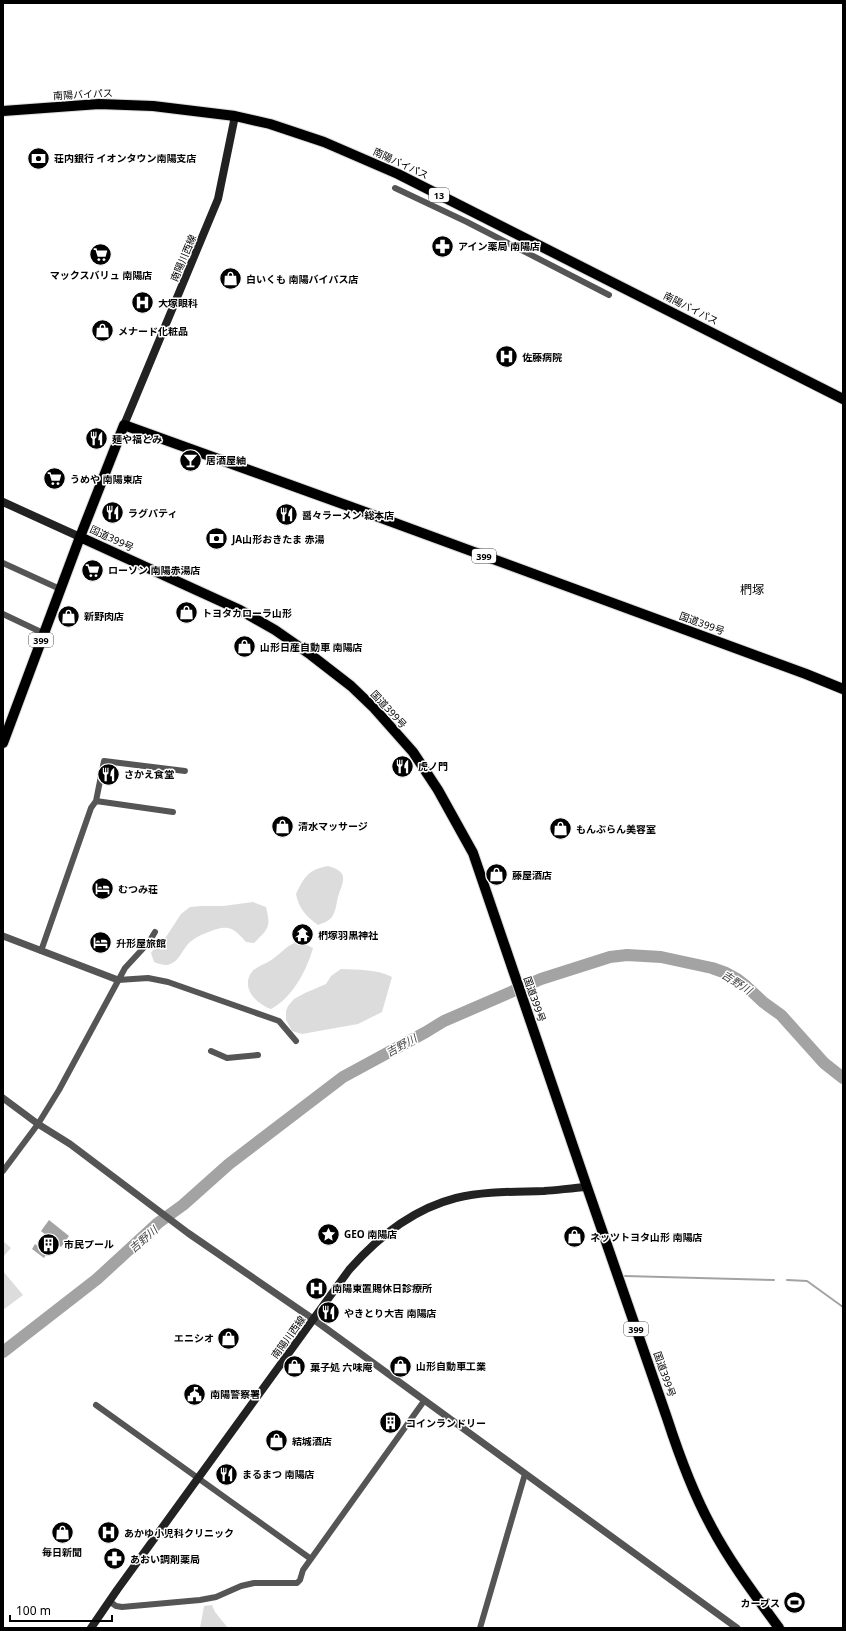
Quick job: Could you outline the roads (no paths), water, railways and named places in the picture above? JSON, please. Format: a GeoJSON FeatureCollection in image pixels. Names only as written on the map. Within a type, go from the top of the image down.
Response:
{"type":"FeatureCollection","features":[{"type":"Feature","properties":{"kind":"highway","name":"南陽バイパス"},"geometry":{"type":"LineString","coordinates":[[3,111],[99,104],[153,106],[235,116],[270,124],[324,142],[398,174],[843,399]]}},
{"type":"Feature","properties":{"kind":"highway","name":"国道399号"},"geometry":{"type":"LineString","coordinates":[[3,743],[43,633],[124,425],[365,512],[806,674],[843,689]]}},
{"type":"Feature","properties":{"kind":"highway","name":"国道399号"},"geometry":{"type":"LineString","coordinates":[[80,537],[240,610],[275,630],[311,654],[351,686],[374,708],[413,752],[473,852],[587,1187],[668,1418],[679,1456],[711,1526],[747,1583],[778,1628]]}},
{"type":"Feature","properties":{"kind":"main road","name":"南陽川西線"},"geometry":{"type":"LineString","coordinates":[[124,425],[215,207],[235,116]]}},
{"type":"Feature","properties":{"kind":"main road"},"geometry":{"type":"LineString","coordinates":[[3,502],[80,537]]}},
{"type":"Feature","properties":{"kind":"main road","name":"南陽川西線"},"geometry":{"type":"LineString","coordinates":[[91,1628],[313,1319],[360,1257],[388,1233],[407,1220],[424,1210],[456,1198],[475,1194],[546,1191],[587,1187]]}},
{"type":"Feature","properties":{"kind":"street"},"geometry":{"type":"LineString","coordinates":[[395,188],[467,222],[609,295]]}},
{"type":"Feature","properties":{"kind":"street"},"geometry":{"type":"LineString","coordinates":[[3,563],[60,589]]}},
{"type":"Feature","properties":{"kind":"street"},"geometry":{"type":"LineString","coordinates":[[3,614],[43,633]]}},
{"type":"Feature","properties":{"kind":"street"},"geometry":{"type":"LineString","coordinates":[[41,951],[91,808],[96,801],[104,760],[185,771]]}},
{"type":"Feature","properties":{"kind":"street"},"geometry":{"type":"LineString","coordinates":[[96,801],[173,812]]}},
{"type":"Feature","properties":{"kind":"street"},"geometry":{"type":"LineString","coordinates":[[3,1171],[38,1124],[59,1090],[118,980],[126,968],[149,942],[155,932]]}},
{"type":"Feature","properties":{"kind":"street"},"geometry":{"type":"LineString","coordinates":[[3,936],[118,980],[148,978],[168,982],[279,1021],[296,1041]]}},
{"type":"Feature","properties":{"kind":"street"},"geometry":{"type":"LineString","coordinates":[[211,1051],[227,1058],[258,1055]]}},
{"type":"Feature","properties":{"kind":"street"},"geometry":{"type":"LineString","coordinates":[[3,1098],[38,1124],[70,1144],[188,1233],[313,1319],[737,1628]]}},
{"type":"Feature","properties":{"kind":"street"},"geometry":{"type":"LineString","coordinates":[[109,1601],[122,1608],[200,1600],[254,1583],[297,1583],[300,1580],[303,1570],[424,1401]]}},
{"type":"Feature","properties":{"kind":"street"},"geometry":{"type":"LineString","coordinates":[[96,1405],[311,1559]]}},
{"type":"Feature","properties":{"kind":"street"},"geometry":{"type":"LineString","coordinates":[[480,1628],[525,1474]]}},
{"type":"Feature","properties":{"kind":"waterway","name":"吉野川"},"geometry":{"type":"LineString","coordinates":[[3,1352],[97,1279],[158,1223],[183,1205],[229,1164],[343,1077],[444,1021],[541,979],[610,957],[627,955],[661,957],[712,968],[737,979],[763,1002],[781,1015],[824,1063],[843,1078]]}},
{"type":"Feature","properties":{"kind":"waterway"},"geometry":{"type":"LineString","coordinates":[[625,1276],[774,1280]]}},
{"type":"Feature","properties":{"kind":"waterway"},"geometry":{"type":"LineString","coordinates":[[787,1280],[807,1281],[843,1307]]}},
{"type":"Feature","properties":{"kind":"place","name":"荘内銀行 イオンタウン南陽支店"},"geometry":{"type":"Point","coordinates":[39,158]}},
{"type":"Feature","properties":{"kind":"place","name":"アイン薬局 南陽店"},"geometry":{"type":"Point","coordinates":[442,246]}},
{"type":"Feature","properties":{"kind":"place","name":"マックスバリュ 南陽店"},"geometry":{"type":"Point","coordinates":[101,255]}},
{"type":"Feature","properties":{"kind":"place","name":"白いくも 南陽バイパス店"},"geometry":{"type":"Point","coordinates":[230,279]}},
{"type":"Feature","properties":{"kind":"place","name":"大塚眼科"},"geometry":{"type":"Point","coordinates":[142,303]}},
{"type":"Feature","properties":{"kind":"place","name":"メナード化粧品"},"geometry":{"type":"Point","coordinates":[102,331]}},
{"type":"Feature","properties":{"kind":"place","name":"佐藤病院"},"geometry":{"type":"Point","coordinates":[507,357]}},
{"type":"Feature","properties":{"kind":"place","name":"麺や福とみ"},"geometry":{"type":"Point","coordinates":[96,439]}},
{"type":"Feature","properties":{"kind":"place","name":"居酒屋紬"},"geometry":{"type":"Point","coordinates":[191,460]}},
{"type":"Feature","properties":{"kind":"place","name":"うめや 南陽東店"},"geometry":{"type":"Point","coordinates":[55,479]}},
{"type":"Feature","properties":{"kind":"place","name":"ラグパティ"},"geometry":{"type":"Point","coordinates":[113,513]}},
{"type":"Feature","properties":{"kind":"place","name":"醤々ラーメン 総本店"},"geometry":{"type":"Point","coordinates":[287,515]}},
{"type":"Feature","properties":{"kind":"place","name":"JA山形おきたま 赤湯"},"geometry":{"type":"Point","coordinates":[216,539]}},
{"type":"Feature","properties":{"kind":"place","name":"ローソン 南陽赤湯店"},"geometry":{"type":"Point","coordinates":[92,570]}},
{"type":"Feature","properties":{"kind":"place","name":"トヨタカローラ山形"},"geometry":{"type":"Point","coordinates":[187,613]}},
{"type":"Feature","properties":{"kind":"place","name":"新野肉店"},"geometry":{"type":"Point","coordinates":[68,616]}},
{"type":"Feature","properties":{"kind":"place","name":"山形日産自動車 南陽店"},"geometry":{"type":"Point","coordinates":[245,647]}},
{"type":"Feature","properties":{"kind":"place","name":"虎ノ門"},"geometry":{"type":"Point","coordinates":[402,766]}},
{"type":"Feature","properties":{"kind":"place","name":"さかえ食堂"},"geometry":{"type":"Point","coordinates":[108,774]}},
{"type":"Feature","properties":{"kind":"place","name":"清水マッサージ"},"geometry":{"type":"Point","coordinates":[283,826]}},
{"type":"Feature","properties":{"kind":"place","name":"もんぶらん美容室"},"geometry":{"type":"Point","coordinates":[561,829]}},
{"type":"Feature","properties":{"kind":"place","name":"藤屋酒店"},"geometry":{"type":"Point","coordinates":[497,875]}},
{"type":"Feature","properties":{"kind":"place","name":"むつみ荘"},"geometry":{"type":"Point","coordinates":[102,889]}},
{"type":"Feature","properties":{"kind":"place","name":"椚塚羽黒神社"},"geometry":{"type":"Point","coordinates":[302,935]}},
{"type":"Feature","properties":{"kind":"place","name":"升形屋旅館"},"geometry":{"type":"Point","coordinates":[100,943]}},
{"type":"Feature","properties":{"kind":"place","name":"GEO 南陽店"},"geometry":{"type":"Point","coordinates":[328,1234]}},
{"type":"Feature","properties":{"kind":"place","name":"ネッツトヨタ山形 南陽店"},"geometry":{"type":"Point","coordinates":[574,1237]}},
{"type":"Feature","properties":{"kind":"place","name":"市民プール"},"geometry":{"type":"Point","coordinates":[49,1244]}},
{"type":"Feature","properties":{"kind":"place","name":"南陽東置賜休日診療所"},"geometry":{"type":"Point","coordinates":[316,1288]}},
{"type":"Feature","properties":{"kind":"place","name":"やきとり大吉 南陽店"},"geometry":{"type":"Point","coordinates":[329,1313]}},
{"type":"Feature","properties":{"kind":"place","name":"エニシオ"},"geometry":{"type":"Point","coordinates":[229,1338]}},
{"type":"Feature","properties":{"kind":"place","name":"山形自動車工業"},"geometry":{"type":"Point","coordinates":[401,1366]}},
{"type":"Feature","properties":{"kind":"place","name":"菓子処 六味庵"},"geometry":{"type":"Point","coordinates":[295,1367]}},
{"type":"Feature","properties":{"kind":"place","name":"南陽警察署"},"geometry":{"type":"Point","coordinates":[194,1394]}},
{"type":"Feature","properties":{"kind":"place","name":"コインランドリー"},"geometry":{"type":"Point","coordinates":[390,1423]}},
{"type":"Feature","properties":{"kind":"place","name":"結城酒店"},"geometry":{"type":"Point","coordinates":[277,1441]}},
{"type":"Feature","properties":{"kind":"place","name":"まるまつ 南陽店"},"geometry":{"type":"Point","coordinates":[226,1474]}},
{"type":"Feature","properties":{"kind":"place","name":"毎日新聞"},"geometry":{"type":"Point","coordinates":[62,1532]}},
{"type":"Feature","properties":{"kind":"place","name":"あかゆ小児科クリニック"},"geometry":{"type":"Point","coordinates":[108,1533]}},
{"type":"Feature","properties":{"kind":"place","name":"あおい調剤薬局"},"geometry":{"type":"Point","coordinates":[115,1559]}},
{"type":"Feature","properties":{"kind":"place","name":"カーブス"},"geometry":{"type":"Point","coordinates":[795,1603]}},
{"type":"Feature","properties":{"kind":"district","name":"椚塚"},"geometry":{"type":"Point","coordinates":[752,589]}}]}
